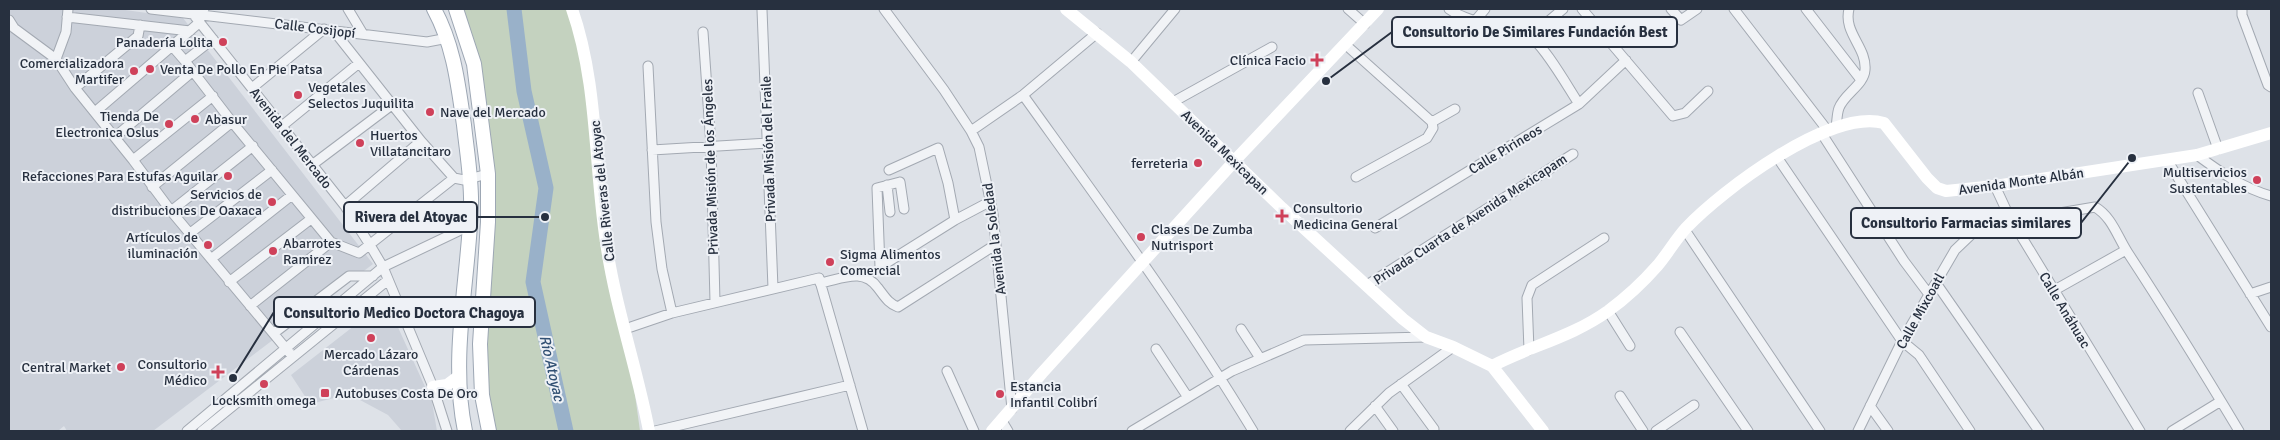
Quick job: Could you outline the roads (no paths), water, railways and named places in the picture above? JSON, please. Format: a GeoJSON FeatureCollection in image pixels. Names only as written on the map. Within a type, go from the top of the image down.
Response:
{"type":"FeatureCollection","features":[{"type":"Feature","properties":{"kind":"main road"},"geometry":{"type":"LineString","coordinates":[[434,9],[448,38],[455,64],[469,178],[469,226],[459,376],[465,431]]}},
{"type":"Feature","properties":{"kind":"main road"},"geometry":{"type":"LineString","coordinates":[[456,9],[474,64],[488,174],[488,222],[480,344],[482,395],[488,431]]}},
{"type":"Feature","properties":{"kind":"street","name":"Calle Cosijopí"},"geometry":{"type":"LineString","coordinates":[[151,9],[427,42],[448,38]]}},
{"type":"Feature","properties":{"kind":"street"},"geometry":{"type":"LineString","coordinates":[[193,14],[204,9]]}},
{"type":"Feature","properties":{"kind":"street"},"geometry":{"type":"LineString","coordinates":[[348,9],[363,34]]}},
{"type":"Feature","properties":{"kind":"street","name":"Calle Riveras del Atoyac"},"geometry":{"type":"LineString","coordinates":[[572,9],[586,64],[601,212],[609,262],[649,431]]}},
{"type":"Feature","properties":{"kind":"street","name":"Avenida la Soledad"},"geometry":{"type":"LineString","coordinates":[[884,9],[944,90],[971,131],[979,148],[990,201],[1012,409]]}},
{"type":"Feature","properties":{"kind":"street","name":"Avenida Mexicapan"},"geometry":{"type":"LineString","coordinates":[[1066,9],[1131,62],[1282,208],[1404,319],[1426,337],[1453,347],[1492,366]]}},
{"type":"Feature","properties":{"kind":"street"},"geometry":{"type":"LineString","coordinates":[[1131,62],[1175,9]]}},
{"type":"Feature","properties":{"kind":"street"},"geometry":{"type":"LineString","coordinates":[[1348,9],[1365,24]]}},
{"type":"Feature","properties":{"kind":"street"},"geometry":{"type":"LineString","coordinates":[[992,431],[1005,426],[1012,409],[1042,373],[1235,161],[1378,9]]}},
{"type":"Feature","properties":{"kind":"street"},"geometry":{"type":"LineString","coordinates":[[1449,9],[1458,15],[1531,36],[1552,62],[1579,104]]}},
{"type":"Feature","properties":{"kind":"street"},"geometry":{"type":"LineString","coordinates":[[1475,20],[1485,9]]}},
{"type":"Feature","properties":{"kind":"street"},"geometry":{"type":"LineString","coordinates":[[1531,36],[1563,9]]}},
{"type":"Feature","properties":{"kind":"street"},"geometry":{"type":"LineString","coordinates":[[1582,9],[1673,116],[1686,113],[1708,91]]}},
{"type":"Feature","properties":{"kind":"street"},"geometry":{"type":"LineString","coordinates":[[1671,9],[1682,20],[1697,9]]}},
{"type":"Feature","properties":{"kind":"street"},"geometry":{"type":"LineString","coordinates":[[1734,9],[1829,130],[1904,261],[1928,293]]}},
{"type":"Feature","properties":{"kind":"street"},"geometry":{"type":"LineString","coordinates":[[1806,9],[1861,80]]}},
{"type":"Feature","properties":{"kind":"street"},"geometry":{"type":"LineString","coordinates":[[1829,130],[1839,107],[1861,80],[1865,72],[1865,60],[1849,30],[1847,16],[1849,9]]}},
{"type":"Feature","properties":{"kind":"street"},"geometry":{"type":"LineString","coordinates":[[2242,9],[2242,15],[2268,84],[2271,87]]}},
{"type":"Feature","properties":{"kind":"street","name":"Privada Misión del Fraile"},"geometry":{"type":"LineString","coordinates":[[762,10],[769,143],[773,288]]}},
{"type":"Feature","properties":{"kind":"street"},"geometry":{"type":"LineString","coordinates":[[56,59],[66,32],[67,13],[190,31]]}},
{"type":"Feature","properties":{"kind":"street","name":"Avenida del Mercado"},"geometry":{"type":"LineString","coordinates":[[193,14],[345,206],[370,245],[383,267],[433,387],[447,431]]}},
{"type":"Feature","properties":{"kind":"street"},"geometry":{"type":"LineString","coordinates":[[9,20],[14,28],[56,59],[75,88],[189,234],[293,357]]}},
{"type":"Feature","properties":{"kind":"street"},"geometry":{"type":"LineString","coordinates":[[95,112],[200,22]]}},
{"type":"Feature","properties":{"kind":"street"},"geometry":{"type":"LineString","coordinates":[[75,88],[138,36],[140,25]]}},
{"type":"Feature","properties":{"kind":"street"},"geometry":{"type":"LineString","coordinates":[[252,88],[324,29]]}},
{"type":"Feature","properties":{"kind":"street"},"geometry":{"type":"LineString","coordinates":[[334,31],[421,141],[454,178]]}},
{"type":"Feature","properties":{"kind":"street","name":"Privada Misión de los Ángeles"},"geometry":{"type":"LineString","coordinates":[[703,32],[711,146],[715,302]]}},
{"type":"Feature","properties":{"kind":"street"},"geometry":{"type":"LineString","coordinates":[[971,131],[1023,95],[1097,33]]}},
{"type":"Feature","properties":{"kind":"street"},"geometry":{"type":"LineString","coordinates":[[185,61],[214,39]]}},
{"type":"Feature","properties":{"kind":"street"},"geometry":{"type":"LineString","coordinates":[[1346,45],[1432,122],[1433,128],[1427,138],[1356,177]]}},
{"type":"Feature","properties":{"kind":"street"},"geometry":{"type":"LineString","coordinates":[[172,46],[331,242],[359,253],[454,178],[469,178],[488,174]]}},
{"type":"Feature","properties":{"kind":"street"},"geometry":{"type":"LineString","coordinates":[[1173,102],[1272,47]]}},
{"type":"Feature","properties":{"kind":"street","name":"Calle Pirineos"},"geometry":{"type":"LineString","coordinates":[[1375,228],[1579,104],[1626,60]]}},
{"type":"Feature","properties":{"kind":"street"},"geometry":{"type":"LineString","coordinates":[[282,126],[359,63]]}},
{"type":"Feature","properties":{"kind":"street"},"geometry":{"type":"LineString","coordinates":[[648,66],[656,222],[662,269],[672,313]]}},
{"type":"Feature","properties":{"kind":"street"},"geometry":{"type":"LineString","coordinates":[[115,137],[193,71]]}},
{"type":"Feature","properties":{"kind":"street"},"geometry":{"type":"LineString","coordinates":[[2198,93],[2218,149]]}},
{"type":"Feature","properties":{"kind":"street"},"geometry":{"type":"LineString","coordinates":[[1023,95],[1144,263],[1221,378],[1253,431]]}},
{"type":"Feature","properties":{"kind":"street"},"geometry":{"type":"LineString","coordinates":[[133,160],[213,96]]}},
{"type":"Feature","properties":{"kind":"street"},"geometry":{"type":"LineString","coordinates":[[312,165],[393,104]]}},
{"type":"Feature","properties":{"kind":"street"},"geometry":{"type":"LineString","coordinates":[[1432,122],[1455,109]]}},
{"type":"Feature","properties":{"kind":"street","name":"Avenida Monte Albán"},"geometry":{"type":"LineString","coordinates":[[1492,366],[1575,332],[1608,311],[1658,266],[1685,230],[1707,208],[1777,157],[1829,130],[1864,120],[1884,123],[1927,178],[1937,188],[1946,191],[1995,186],[2197,155],[2271,133]]}},
{"type":"Feature","properties":{"kind":"street"},"geometry":{"type":"LineString","coordinates":[[152,187],[232,122]]}},
{"type":"Feature","properties":{"kind":"street"},"geometry":{"type":"LineString","coordinates":[[345,206],[421,141]]}},
{"type":"Feature","properties":{"kind":"street"},"geometry":{"type":"LineString","coordinates":[[652,150],[769,143]]}},
{"type":"Feature","properties":{"kind":"street"},"geometry":{"type":"LineString","coordinates":[[171,211],[253,146]]}},
{"type":"Feature","properties":{"kind":"street"},"geometry":{"type":"LineString","coordinates":[[889,170],[938,148],[948,183],[955,220]]}},
{"type":"Feature","properties":{"kind":"street","name":"Privada Cuarta de Avenida Mexicapam"},"geometry":{"type":"LineString","coordinates":[[1367,285],[1573,154]]}},
{"type":"Feature","properties":{"kind":"street"},"geometry":{"type":"LineString","coordinates":[[2197,155],[2228,177],[2255,192],[2271,196]]}},
{"type":"Feature","properties":{"kind":"street"},"geometry":{"type":"LineString","coordinates":[[1777,157],[1902,341],[1919,355],[1970,431]]}},
{"type":"Feature","properties":{"kind":"street"},"geometry":{"type":"LineString","coordinates":[[2167,160],[2271,327]]}},
{"type":"Feature","properties":{"kind":"street"},"geometry":{"type":"LineString","coordinates":[[189,234],[272,170]]}},
{"type":"Feature","properties":{"kind":"street"},"geometry":{"type":"LineString","coordinates":[[904,209],[900,182],[876,188],[880,267],[955,220],[990,201]]}},
{"type":"Feature","properties":{"kind":"street"},"geometry":{"type":"LineString","coordinates":[[887,185],[890,212]]}},
{"type":"Feature","properties":{"kind":"street","name":"Calle Anáhuac"},"geometry":{"type":"LineString","coordinates":[[1995,186],[2011,220],[2053,291],[2140,431]]}},
{"type":"Feature","properties":{"kind":"street"},"geometry":{"type":"LineString","coordinates":[[211,259],[292,195]]}},
{"type":"Feature","properties":{"kind":"street","name":"Calle Mixcoatl"},"geometry":{"type":"LineString","coordinates":[[1858,431],[1928,293],[1955,250],[1976,230],[2011,220],[2095,206],[2111,221],[2126,250]]}},
{"type":"Feature","properties":{"kind":"street"},"geometry":{"type":"LineString","coordinates":[[229,282],[311,219]]}},
{"type":"Feature","properties":{"kind":"street"},"geometry":{"type":"LineString","coordinates":[[187,431],[383,267],[469,226],[488,222]]}},
{"type":"Feature","properties":{"kind":"street"},"geometry":{"type":"LineString","coordinates":[[1685,230],[1820,431]]}},
{"type":"Feature","properties":{"kind":"street"},"geometry":{"type":"LineString","coordinates":[[1529,350],[1527,298],[1532,285],[1604,238]]}},
{"type":"Feature","properties":{"kind":"street"},"geometry":{"type":"LineString","coordinates":[[250,306],[331,242]]}},
{"type":"Feature","properties":{"kind":"street"},"geometry":{"type":"LineString","coordinates":[[625,329],[672,313],[773,288],[858,275],[865,276],[874,282],[888,302],[898,307],[995,245]]}},
{"type":"Feature","properties":{"kind":"street"},"geometry":{"type":"LineString","coordinates":[[2053,291],[2126,250],[2158,298],[2239,431]]}},
{"type":"Feature","properties":{"kind":"street"},"geometry":{"type":"LineString","coordinates":[[274,334],[349,276],[373,276]]}},
{"type":"Feature","properties":{"kind":"street"},"geometry":{"type":"LineString","coordinates":[[202,431],[388,280]]}},
{"type":"Feature","properties":{"kind":"street"},"geometry":{"type":"LineString","coordinates":[[820,281],[862,431]]}},
{"type":"Feature","properties":{"kind":"street"},"geometry":{"type":"LineString","coordinates":[[1936,283],[2039,431]]}},
{"type":"Feature","properties":{"kind":"street"},"geometry":{"type":"LineString","coordinates":[[2250,294],[2271,287]]}},
{"type":"Feature","properties":{"kind":"street"},"geometry":{"type":"LineString","coordinates":[[1608,311],[1630,346]]}},
{"type":"Feature","properties":{"kind":"street"},"geometry":{"type":"LineString","coordinates":[[1241,329],[1260,358]]}},
{"type":"Feature","properties":{"kind":"street"},"geometry":{"type":"LineString","coordinates":[[1680,332],[1748,431]]}},
{"type":"Feature","properties":{"kind":"street"},"geometry":{"type":"LineString","coordinates":[[1132,431],[1187,396],[1221,378],[1260,358],[1304,340],[1426,337]]}},
{"type":"Feature","properties":{"kind":"street"},"geometry":{"type":"LineString","coordinates":[[1350,431],[1401,384],[1453,347]]}},
{"type":"Feature","properties":{"kind":"street"},"geometry":{"type":"LineString","coordinates":[[1156,350],[1187,396]]}},
{"type":"Feature","properties":{"kind":"street"},"geometry":{"type":"LineString","coordinates":[[1492,366],[1543,431]]}},
{"type":"Feature","properties":{"kind":"street"},"geometry":{"type":"LineString","coordinates":[[947,371],[974,431]]}},
{"type":"Feature","properties":{"kind":"street"},"geometry":{"type":"LineString","coordinates":[[433,387],[447,385],[459,376]]}},
{"type":"Feature","properties":{"kind":"street"},"geometry":{"type":"LineString","coordinates":[[655,431],[850,384]]}},
{"type":"Feature","properties":{"kind":"street"},"geometry":{"type":"LineString","coordinates":[[1401,384],[1434,429]]}},
{"type":"Feature","properties":{"kind":"street"},"geometry":{"type":"LineString","coordinates":[[1620,396],[1643,431]]}},
{"type":"Feature","properties":{"kind":"street"},"geometry":{"type":"LineString","coordinates":[[2172,431],[2221,401]]}},
{"type":"Feature","properties":{"kind":"street"},"geometry":{"type":"LineString","coordinates":[[1656,431],[1694,405]]}},
{"type":"Feature","properties":{"kind":"street"},"geometry":{"type":"LineString","coordinates":[[1375,406],[1393,431]]}},
{"type":"Feature","properties":{"kind":"street"},"geometry":{"type":"LineString","coordinates":[[1870,406],[1888,431]]}},
{"type":"Feature","properties":{"kind":"waterway","name":"Río Atoyac"},"geometry":{"type":"LineString","coordinates":[[514,9],[524,91],[546,188],[533,282],[566,431]]}},
{"type":"Feature","properties":{"kind":"place","name":"Panadería Lolita"},"geometry":{"type":"Point","coordinates":[223,42]}},
{"type":"Feature","properties":{"kind":"place","name":"Clínica Facio"},"geometry":{"type":"Point","coordinates":[1317,60]}},
{"type":"Feature","properties":{"kind":"place","name":"Venta De Pollo En Pie Patsa"},"geometry":{"type":"Point","coordinates":[150,69]}},
{"type":"Feature","properties":{"kind":"place","name":"Comercializadora Martifer"},"geometry":{"type":"Point","coordinates":[134,71]}},
{"type":"Feature","properties":{"kind":"place","name":"Consultorio De Similares Fundación Best"},"geometry":{"type":"Point","coordinates":[1326,81]}},
{"type":"Feature","properties":{"kind":"place","name":"Vegetales Selectos Juquilita"},"geometry":{"type":"Point","coordinates":[298,95]}},
{"type":"Feature","properties":{"kind":"place","name":"Nave del Mercado"},"geometry":{"type":"Point","coordinates":[430,112]}},
{"type":"Feature","properties":{"kind":"place","name":"Abasur"},"geometry":{"type":"Point","coordinates":[195,119]}},
{"type":"Feature","properties":{"kind":"place","name":"Tienda De Electronica Oslus"},"geometry":{"type":"Point","coordinates":[169,124]}},
{"type":"Feature","properties":{"kind":"place","name":"Huertos Villatancitaro"},"geometry":{"type":"Point","coordinates":[360,143]}},
{"type":"Feature","properties":{"kind":"place","name":"Consultorio Farmacias similares"},"geometry":{"type":"Point","coordinates":[2132,158]}},
{"type":"Feature","properties":{"kind":"place","name":"ferreteria"},"geometry":{"type":"Point","coordinates":[1198,163]}},
{"type":"Feature","properties":{"kind":"place","name":"Refacciones Para Estufas Aguilar"},"geometry":{"type":"Point","coordinates":[228,176]}},
{"type":"Feature","properties":{"kind":"place","name":"Multiservicios Sustentables"},"geometry":{"type":"Point","coordinates":[2257,180]}},
{"type":"Feature","properties":{"kind":"place","name":"Servicios de distribuciones De Oaxaca"},"geometry":{"type":"Point","coordinates":[272,202]}},
{"type":"Feature","properties":{"kind":"place","name":"Consultorio Medicina General"},"geometry":{"type":"Point","coordinates":[1282,216]}},
{"type":"Feature","properties":{"kind":"place","name":"Rivera del Atoyac"},"geometry":{"type":"Point","coordinates":[545,217]}},
{"type":"Feature","properties":{"kind":"place","name":"Clases De Zumba Nutrisport"},"geometry":{"type":"Point","coordinates":[1141,237]}},
{"type":"Feature","properties":{"kind":"place","name":"Artículos de iluminación"},"geometry":{"type":"Point","coordinates":[208,245]}},
{"type":"Feature","properties":{"kind":"place","name":"Abarrotes Ramirez"},"geometry":{"type":"Point","coordinates":[273,251]}},
{"type":"Feature","properties":{"kind":"place","name":"Sigma Alimentos Comercial"},"geometry":{"type":"Point","coordinates":[830,262]}},
{"type":"Feature","properties":{"kind":"place","name":"Mercado Lázaro Cárdenas"},"geometry":{"type":"Point","coordinates":[371,338]}},
{"type":"Feature","properties":{"kind":"place","name":"Central Market"},"geometry":{"type":"Point","coordinates":[121,367]}},
{"type":"Feature","properties":{"kind":"place","name":"Consultorio Médico"},"geometry":{"type":"Point","coordinates":[218,372]}},
{"type":"Feature","properties":{"kind":"place","name":"Consultorio Medico Doctora Chagoya"},"geometry":{"type":"Point","coordinates":[233,378]}},
{"type":"Feature","properties":{"kind":"place","name":"Locksmith omega"},"geometry":{"type":"Point","coordinates":[264,384]}},
{"type":"Feature","properties":{"kind":"place","name":"Autobuses Costa De Oro"},"geometry":{"type":"Point","coordinates":[325,393]}},
{"type":"Feature","properties":{"kind":"place","name":"Estancia Infantil Colibrí"},"geometry":{"type":"Point","coordinates":[1000,394]}}]}
